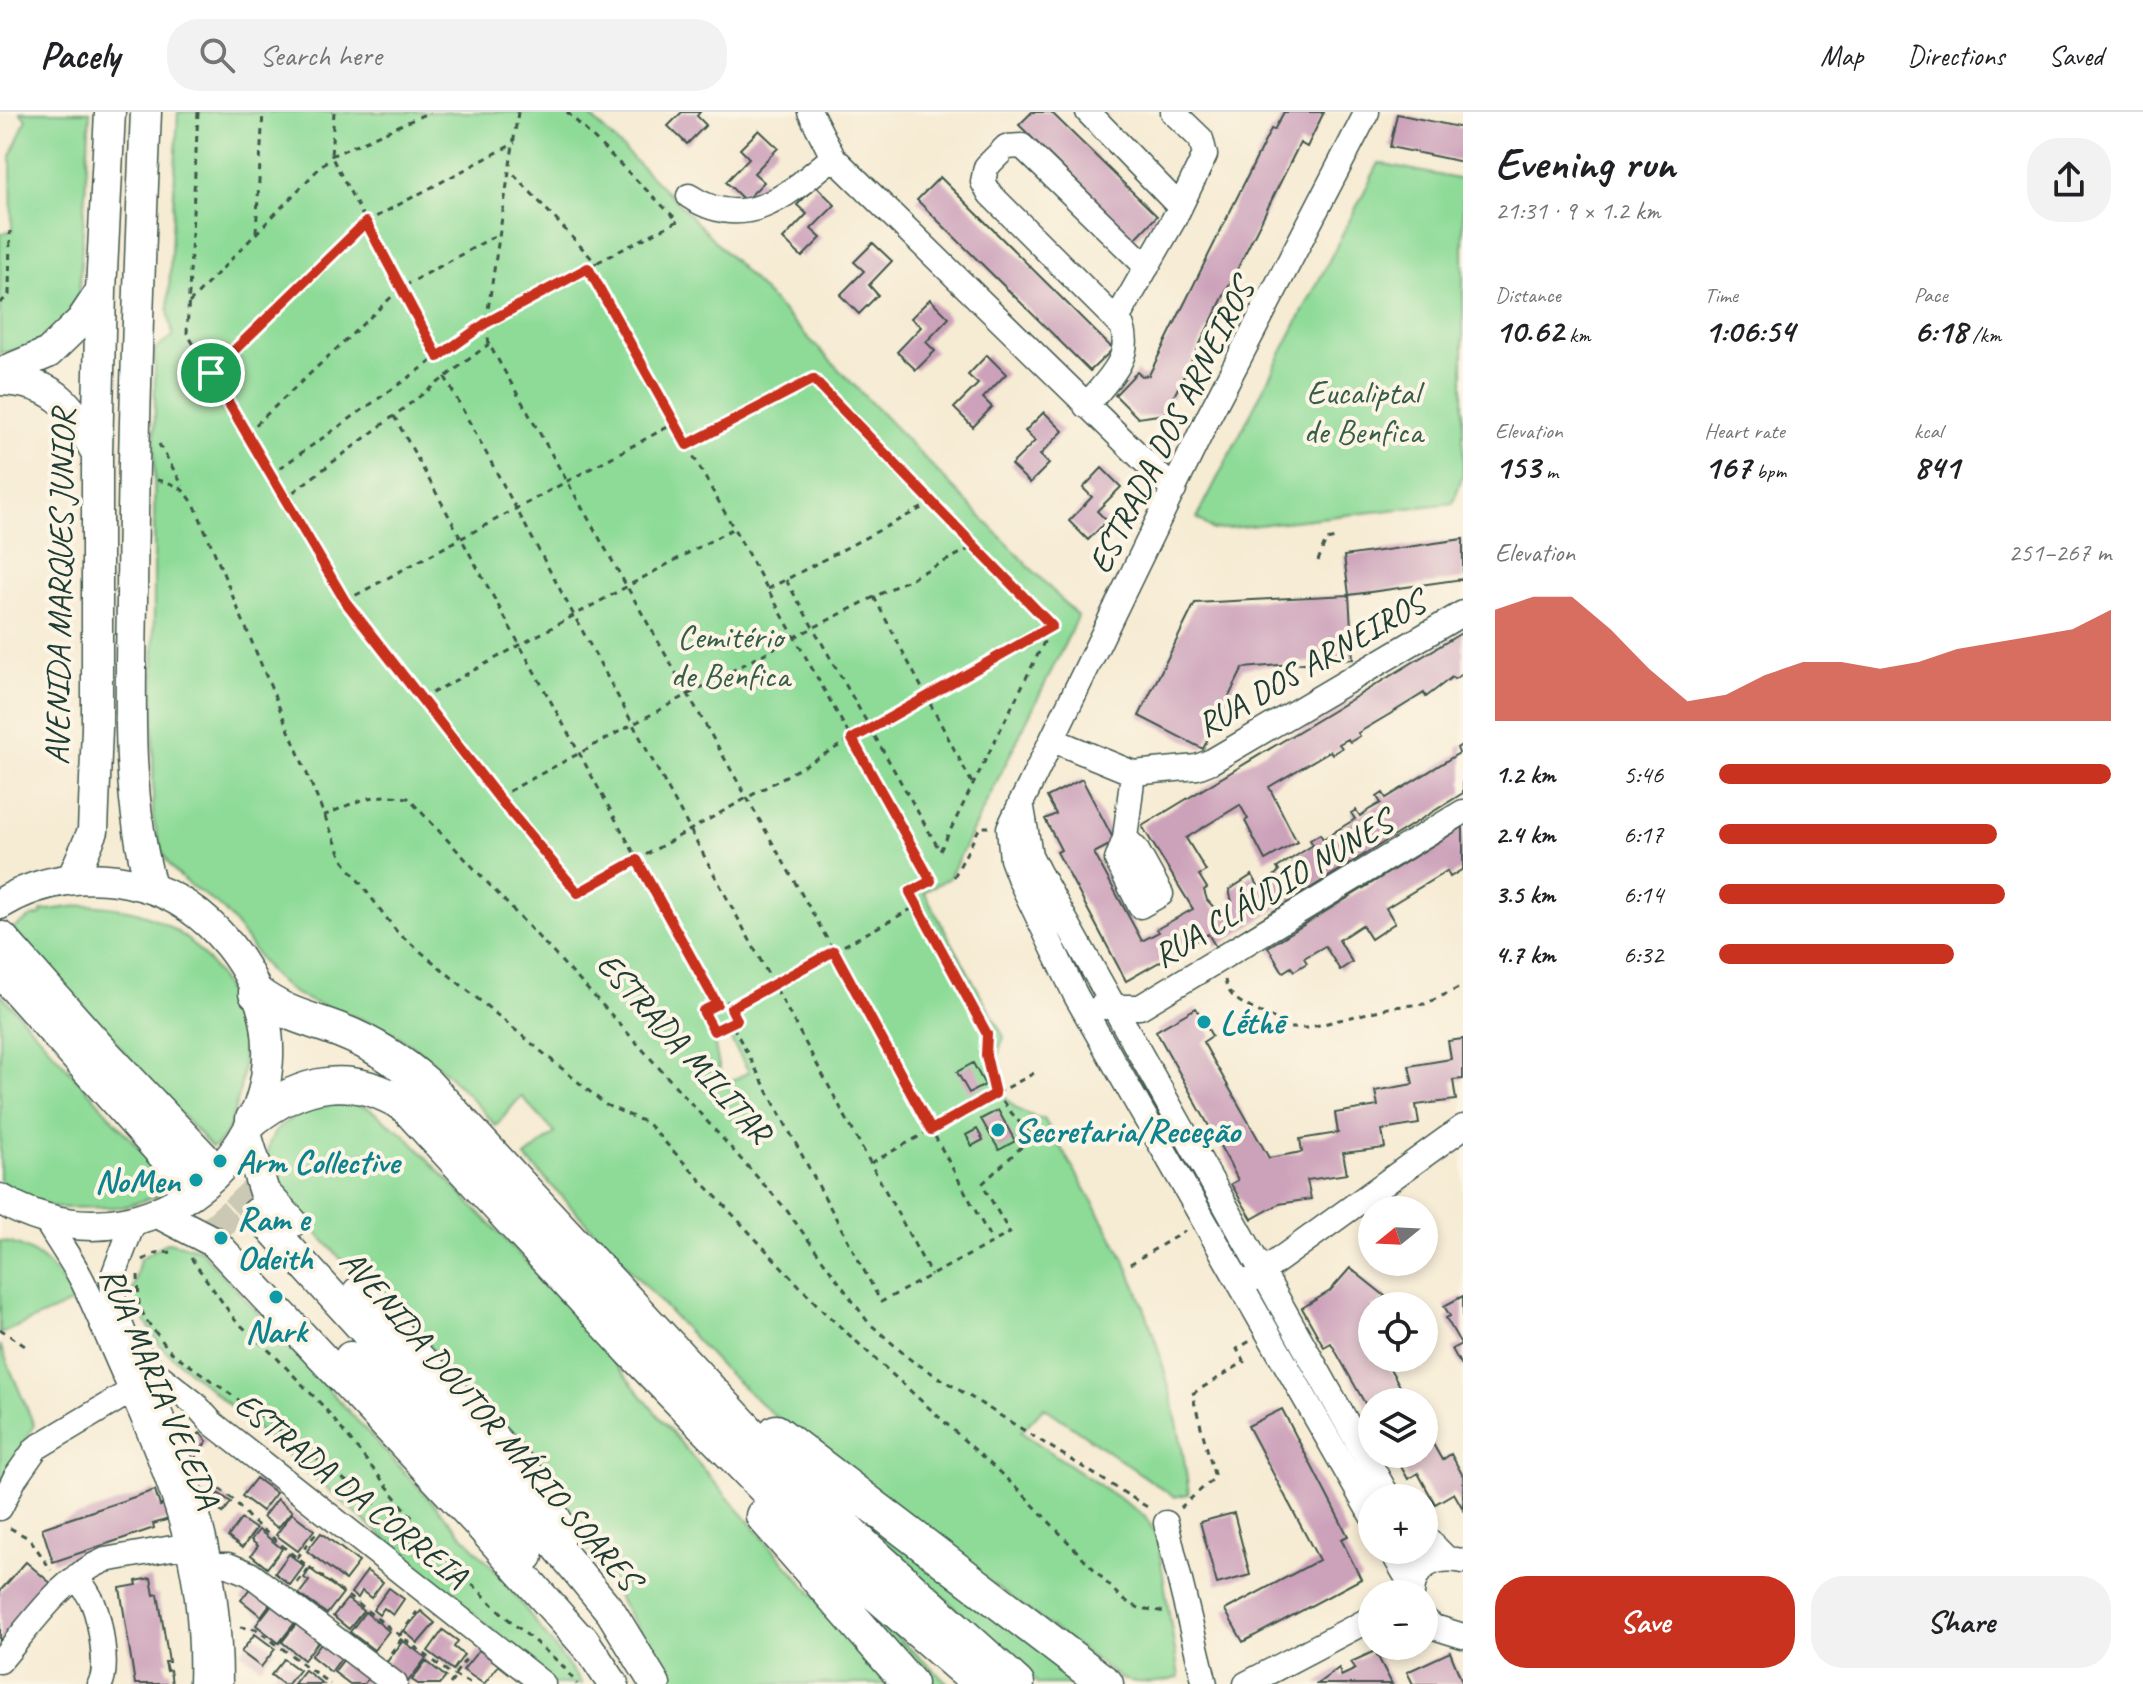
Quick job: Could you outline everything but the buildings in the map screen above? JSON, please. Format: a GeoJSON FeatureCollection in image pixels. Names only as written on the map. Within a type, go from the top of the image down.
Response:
{"type":"FeatureCollection","features":[{"type":"Feature","properties":{"kind":"highway"},"geometry":{"type":"LineString","coordinates":[[256,993],[298,1018],[374,1045],[401,1061],[426,1084],[820,1545],[980,1684]]}},
{"type":"Feature","properties":{"kind":"highway"},"geometry":{"type":"LineString","coordinates":[[249,1127],[294,1094],[318,1086],[340,1083],[360,1085],[390,1096],[414,1114],[645,1342],[759,1443],[862,1544],[1017,1684]]}},
{"type":"Feature","properties":{"kind":"highway"},"geometry":{"type":"LineString","coordinates":[[645,1342],[685,1425],[910,1684]]}},
{"type":"Feature","properties":{"kind":"highway"},"geometry":{"type":"LineString","coordinates":[[645,1342],[1106,1684]]}},
{"type":"Feature","properties":{"kind":"main road","name":"AVENIDA MARQUES JUNIOR"},"geometry":{"type":"LineString","coordinates":[[72,879],[93,831],[97,728],[97,454],[110,112]]}},
{"type":"Feature","properties":{"kind":"main road","name":"AVENIDA MARQUES JUNIOR"},"geometry":{"type":"LineString","coordinates":[[146,112],[135,378],[131,731],[138,836],[151,887]]}},
{"type":"Feature","properties":{"kind":"main road"},"geometry":{"type":"LineString","coordinates":[[0,373],[48,353],[81,321],[101,291]]}},
{"type":"Feature","properties":{"kind":"main road"},"geometry":{"type":"LineString","coordinates":[[0,380],[36,384],[61,398],[79,419],[97,454]]}},
{"type":"Feature","properties":{"kind":"main road"},"geometry":{"type":"LineString","coordinates":[[0,904],[35,887],[98,877],[151,887],[185,904],[215,929],[239,959],[256,993],[264,1024],[266,1057],[264,1078],[249,1127],[218,1173],[180,1203],[146,1217],[104,1226],[74,1225],[45,1219],[0,1199]]}},
{"type":"Feature","properties":{"kind":"main road"},"geometry":{"type":"LineString","coordinates":[[0,881],[35,887]]}},
{"type":"Feature","properties":{"kind":"main road"},"geometry":{"type":"LineString","coordinates":[[2,937],[204,1157]]}},
{"type":"Feature","properties":{"kind":"main road"},"geometry":{"type":"LineString","coordinates":[[0,972],[182,1177]]}},
{"type":"Feature","properties":{"kind":"main road"},"geometry":{"type":"LineString","coordinates":[[249,1127],[264,1192],[533,1480],[611,1612]]}},
{"type":"Feature","properties":{"kind":"main road","name":"AVENIDA DOUTOR MÁRIO SOARES"},"geometry":{"type":"LineString","coordinates":[[257,1213],[515,1496],[611,1612],[655,1684]]}},
{"type":"Feature","properties":{"kind":"main road"},"geometry":{"type":"LineString","coordinates":[[146,1217],[214,1242],[481,1527],[595,1656]]}},
{"type":"Feature","properties":{"kind":"main road","name":"AVENIDA DOUTOR MÁRIO SOARES"},"geometry":{"type":"LineString","coordinates":[[232,1234],[498,1511],[613,1684]]}},
{"type":"Feature","properties":{"kind":"street"},"geometry":{"type":"LineString","coordinates":[[810,112],[833,157],[1174,490]]}},
{"type":"Feature","properties":{"kind":"street"},"geometry":{"type":"LineString","coordinates":[[1088,112],[1180,207]]}},
{"type":"Feature","properties":{"kind":"street"},"geometry":{"type":"LineString","coordinates":[[1117,319],[1180,207],[1205,155],[1201,139],[1173,112]]}},
{"type":"Feature","properties":{"kind":"street","name":"ESTRADA DOS ARNEIROS"},"geometry":{"type":"LineString","coordinates":[[1009,828],[1208,418],[1367,112]]}},
{"type":"Feature","properties":{"kind":"street"},"geometry":{"type":"LineString","coordinates":[[1086,406],[1124,356],[1126,336],[1117,319],[990,194],[983,182],[986,167],[1006,147],[1022,146],[1147,267]]}},
{"type":"Feature","properties":{"kind":"street"},"geometry":{"type":"LineString","coordinates":[[689,196],[707,207],[728,212],[763,206],[789,194],[833,157]]}},
{"type":"Feature","properties":{"kind":"street","name":"RUA DOS ARNEIROS"},"geometry":{"type":"LineString","coordinates":[[1053,740],[1133,773],[1197,767],[1463,613]]}},
{"type":"Feature","properties":{"kind":"street"},"geometry":{"type":"LineString","coordinates":[[1125,838],[1133,773]]}},
{"type":"Feature","properties":{"kind":"street"},"geometry":{"type":"LineString","coordinates":[[1021,802],[1030,855],[1253,1278],[1358,1488]]}},
{"type":"Feature","properties":{"kind":"street","name":"RUA CLÁUDIO NUNES"},"geometry":{"type":"LineString","coordinates":[[1083,1007],[1140,1007],[1463,812]]}},
{"type":"Feature","properties":{"kind":"street"},"geometry":{"type":"LineString","coordinates":[[1009,828],[1012,859],[1020,880],[1083,1007],[1380,1484]]}},
{"type":"Feature","properties":{"kind":"street"},"geometry":{"type":"LineString","coordinates":[[1253,1278],[1463,1127]]}},
{"type":"Feature","properties":{"kind":"street","name":"RUA MARIA VELEDA"},"geometry":{"type":"LineString","coordinates":[[146,1217],[117,1263],[111,1290],[118,1319],[176,1450],[201,1522],[211,1565],[219,1625],[220,1684]]}},
{"type":"Feature","properties":{"kind":"street","name":"RUA MARIA VELEDA"},"geometry":{"type":"LineString","coordinates":[[45,1219],[82,1280],[168,1479],[189,1545],[200,1625],[201,1684]]}},
{"type":"Feature","properties":{"kind":"street","name":"ESTRADA DA CORREIA"},"geometry":{"type":"LineString","coordinates":[[127,1339],[157,1374],[194,1403],[212,1423],[538,1683]]}},
{"type":"Feature","properties":{"kind":"street"},"geometry":{"type":"LineString","coordinates":[[0,1508],[15,1478],[36,1448],[131,1391]]}},
{"type":"Feature","properties":{"kind":"street"},"geometry":{"type":"LineString","coordinates":[[176,1450],[174,1438],[182,1424],[196,1418],[212,1423]]}},
{"type":"Feature","properties":{"kind":"street"},"geometry":{"type":"LineString","coordinates":[[1166,1523],[1205,1684]]}},
{"type":"Feature","properties":{"kind":"street"},"geometry":{"type":"LineString","coordinates":[[0,1661],[77,1576],[105,1560],[189,1545]]}},
{"type":"Feature","properties":{"kind":"street"},"geometry":{"type":"LineString","coordinates":[[1438,1546],[1455,1559]]}},
{"type":"Feature","properties":{"kind":"street"},"geometry":{"type":"LineString","coordinates":[[1415,1580],[1417,1573],[1431,1563],[1455,1559]]}},
{"type":"Feature","properties":{"kind":"street"},"geometry":{"type":"LineString","coordinates":[[211,1565],[228,1565],[250,1574],[395,1684]]}},
{"type":"Feature","properties":{"kind":"street"},"geometry":{"type":"LineString","coordinates":[[77,1576],[95,1609],[105,1664],[100,1684]]}},
{"type":"Feature","properties":{"kind":"street"},"geometry":{"type":"LineString","coordinates":[[1246,1684],[1358,1625]]}},
{"type":"Feature","properties":{"kind":"street"},"geometry":{"type":"LineString","coordinates":[[1438,1628],[1463,1636]]}},
{"type":"Feature","properties":{"kind":"street"},"geometry":{"type":"LineString","coordinates":[[1281,1681],[1358,1638]]}},
{"type":"Feature","properties":{"kind":"path"},"geometry":{"type":"LineString","coordinates":[[198,112],[187,333],[345,601],[498,797],[578,893],[1052,626]]}},
{"type":"Feature","properties":{"kind":"path"},"geometry":{"type":"LineString","coordinates":[[256,234],[263,112]]}},
{"type":"Feature","properties":{"kind":"path"},"geometry":{"type":"LineString","coordinates":[[334,112],[331,156],[438,357]]}},
{"type":"Feature","properties":{"kind":"path"},"geometry":{"type":"LineString","coordinates":[[189,303],[331,156],[430,112]]}},
{"type":"Feature","properties":{"kind":"path"},"geometry":{"type":"LineString","coordinates":[[518,112],[486,323],[489,344],[834,951],[992,1241]]}},
{"type":"Feature","properties":{"kind":"path"},"geometry":{"type":"LineString","coordinates":[[270,475],[486,323],[678,221],[567,112]]}},
{"type":"Feature","properties":{"kind":"path"},"geometry":{"type":"LineString","coordinates":[[211,373],[366,222],[515,143]]}},
{"type":"Feature","properties":{"kind":"path"},"geometry":{"type":"LineString","coordinates":[[510,170],[596,263]]}},
{"type":"Feature","properties":{"kind":"path"},"geometry":{"type":"LineString","coordinates":[[0,303],[9,295],[10,231]]}},
{"type":"Feature","properties":{"kind":"path"},"geometry":{"type":"LineString","coordinates":[[246,434],[401,288],[500,233]]}},
{"type":"Feature","properties":{"kind":"path"},"geometry":{"type":"LineString","coordinates":[[588,268],[931,881],[910,892],[987,1034],[986,1055],[995,1094],[1032,1137],[982,1184],[1010,1233],[881,1302],[731,1023]]}},
{"type":"Feature","properties":{"kind":"path"},"geometry":{"type":"LineString","coordinates":[[284,499],[489,344]]}},
{"type":"Feature","properties":{"kind":"path"},"geometry":{"type":"LineString","coordinates":[[445,377],[931,1275]]}},
{"type":"Feature","properties":{"kind":"path"},"geometry":{"type":"LineString","coordinates":[[687,445],[813,379],[1052,626]]}},
{"type":"Feature","properties":{"kind":"path"},"geometry":{"type":"LineString","coordinates":[[394,416],[717,1004]]}},
{"type":"Feature","properties":{"kind":"path"},"geometry":{"type":"LineString","coordinates":[[345,601],[675,423]]}},
{"type":"Feature","properties":{"kind":"path"},"geometry":{"type":"LineString","coordinates":[[156,441],[195,506],[343,860],[397,932],[606,1105],[647,1123],[823,1311],[1021,1492],[1122,1599],[1149,1611],[1188,1614]]}},
{"type":"Feature","properties":{"kind":"path"},"geometry":{"type":"LineString","coordinates":[[150,478],[185,489]]}},
{"type":"Feature","properties":{"kind":"path"},"geometry":{"type":"LineString","coordinates":[[768,589],[933,502]]}},
{"type":"Feature","properties":{"kind":"path"},"geometry":{"type":"LineString","coordinates":[[421,699],[734,528]]}},
{"type":"Feature","properties":{"kind":"path"},"geometry":{"type":"LineString","coordinates":[[1318,561],[1326,540],[1336,538]]}},
{"type":"Feature","properties":{"kind":"path"},"geometry":{"type":"LineString","coordinates":[[498,797],[795,637],[975,546]]}},
{"type":"Feature","properties":{"kind":"path"},"geometry":{"type":"LineString","coordinates":[[786,580],[940,851],[1052,626]]}},
{"type":"Feature","properties":{"kind":"path"},"geometry":{"type":"LineString","coordinates":[[874,597],[973,785]]}},
{"type":"Feature","properties":{"kind":"path","name":"ESTRADA MILITAR"},"geometry":{"type":"LineString","coordinates":[[323,816],[366,798],[389,794],[408,798],[607,1010],[785,1208],[868,1322],[911,1360],[1151,1509],[1166,1523]]}},
{"type":"Feature","properties":{"kind":"path"},"geometry":{"type":"LineString","coordinates":[[954,877],[980,827],[1009,828]]}},
{"type":"Feature","properties":{"kind":"path"},"geometry":{"type":"LineString","coordinates":[[731,1008],[917,906]]}},
{"type":"Feature","properties":{"kind":"path"},"geometry":{"type":"LineString","coordinates":[[1223,959],[1226,989],[1241,1003],[1280,1019],[1289,1028],[1307,1028],[1392,1007],[1425,1004],[1463,986]]}},
{"type":"Feature","properties":{"kind":"path"},"geometry":{"type":"LineString","coordinates":[[726,999],[731,1008],[737,1020],[714,1031],[703,1011],[726,999]]}},
{"type":"Feature","properties":{"kind":"path"},"geometry":{"type":"LineString","coordinates":[[870,1163],[1036,1072]]}},
{"type":"Feature","properties":{"kind":"path"},"geometry":{"type":"LineString","coordinates":[[1130,1264],[1190,1229]]}},
{"type":"Feature","properties":{"kind":"path"},"geometry":{"type":"LineString","coordinates":[[142,1260],[155,1253],[173,1250],[190,1257],[235,1320],[323,1406],[441,1554]]}},
{"type":"Feature","properties":{"kind":"path"},"geometry":{"type":"LineString","coordinates":[[138,1275],[139,1305],[146,1320],[170,1351],[261,1416],[441,1554],[507,1618],[561,1664],[577,1684]]}},
{"type":"Feature","properties":{"kind":"path"},"geometry":{"type":"LineString","coordinates":[[0,1329],[25,1346]]}},
{"type":"Feature","properties":{"kind":"path"},"geometry":{"type":"LineString","coordinates":[[1166,1523],[1214,1474],[1192,1394],[1244,1362],[1237,1349],[1251,1341]]}},
{"type":"Feature","properties":{"kind":"path"},"geometry":{"type":"LineString","coordinates":[[204,1477],[297,1558],[455,1676],[472,1684]]}},
{"type":"Feature","properties":{"kind":"path"},"geometry":{"type":"LineString","coordinates":[[297,1558],[329,1516]]}},
{"type":"Feature","properties":{"kind":"path"},"geometry":{"type":"LineString","coordinates":[[14,1530],[30,1539],[59,1581],[52,1589],[58,1595]]}},
{"type":"Feature","properties":{"kind":"path"},"geometry":{"type":"LineString","coordinates":[[291,1591],[310,1567]]}},
{"type":"Feature","properties":{"kind":"path"},"geometry":{"type":"LineString","coordinates":[[386,1660],[430,1595]]}},
{"type":"Feature","properties":{"kind":"path"},"geometry":{"type":"LineString","coordinates":[[256,1629],[330,1684]]}},
{"type":"Feature","properties":{"kind":"path"},"geometry":{"type":"LineString","coordinates":[[450,1684],[477,1646]]}},
{"type":"Feature","properties":{"kind":"green space"},"geometry":{"type":"Polygon","coordinates":[[[20,112],[90,112],[79,293],[65,321],[45,337],[27,348],[0,353],[0,234],[12,230],[11,156],[26,119],[20,112]]]}},
{"type":"Feature","properties":{"kind":"green space","name":"Cemitério de Benfica"},"geometry":{"type":"Polygon","coordinates":[[[178,112],[586,112],[680,205],[1078,617],[949,878],[924,892],[1004,1037],[997,1065],[1001,1090],[1017,1108],[1044,1119],[1126,1263],[1158,1347],[1174,1406],[1189,1494],[1174,1497],[1044,1407],[1021,1432],[1145,1516],[1157,1536],[1179,1677],[1150,1682],[1121,1679],[814,1452],[721,1367],[525,1157],[555,1133],[521,1096],[496,1126],[446,1073],[403,1039],[375,1024],[291,991],[271,973],[230,917],[169,864],[153,818],[155,350],[173,336],[168,311],[178,112]],[[726,1031],[713,1037],[723,1085],[749,1072],[726,1031]]]}},
{"type":"Feature","properties":{"kind":"green space","name":"Eucaliptal de Benfica"},"geometry":{"type":"Polygon","coordinates":[[[1379,163],[1463,180],[1463,474],[1453,503],[1213,530],[1197,518],[1379,163]]]}},
{"type":"Feature","properties":{"kind":"green space"},"geometry":{"type":"Polygon","coordinates":[[[86,905],[133,911],[167,925],[190,942],[210,963],[226,988],[242,1043],[243,1072],[229,1127],[212,1148],[12,929],[41,915],[41,911],[86,905]]]}},
{"type":"Feature","properties":{"kind":"green space"},"geometry":{"type":"Polygon","coordinates":[[[0,993],[174,1187],[161,1195],[123,1207],[54,1208],[17,1192],[0,1180],[0,993]]]}},
{"type":"Feature","properties":{"kind":"green space"},"geometry":{"type":"Polygon","coordinates":[[[347,1102],[368,1108],[404,1134],[560,1297],[689,1453],[891,1684],[674,1684],[536,1470],[277,1190],[269,1169],[268,1152],[272,1137],[294,1117],[347,1102]]]}},
{"type":"Feature","properties":{"kind":"green space"},"geometry":{"type":"Polygon","coordinates":[[[0,1241],[36,1254],[61,1279],[76,1301],[0,1334],[0,1241]]]}},
{"type":"Feature","properties":{"kind":"green space"},"geometry":{"type":"Polygon","coordinates":[[[168,1242],[199,1249],[503,1579],[582,1684],[551,1684],[544,1674],[161,1347],[131,1297],[140,1259],[168,1242]]]}},
{"type":"Feature","properties":{"kind":"green space"},"geometry":{"type":"Polygon","coordinates":[[[0,1345],[34,1425],[0,1486],[0,1345]]]}},
{"type":"Feature","properties":{"kind":"green space"},"geometry":{"type":"Polygon","coordinates":[[[826,1489],[1088,1684],[1038,1684],[826,1489]]]}},
{"type":"Feature","properties":{"kind":"green space"},"geometry":{"type":"Polygon","coordinates":[[[823,1570],[949,1684],[921,1684],[823,1570]]]}},
{"type":"Feature","properties":{"kind":"tunnel"},"geometry":{"type":"LineString","coordinates":[[204,1157],[257,1213]]}},
{"type":"Feature","properties":{"kind":"tunnel"},"geometry":{"type":"LineString","coordinates":[[182,1177],[232,1234]]}},
{"type":"Feature","properties":{"kind":"place","name":"Lḗthē"},"geometry":{"type":"Point","coordinates":[1204,1022]}},
{"type":"Feature","properties":{"kind":"place","name":"Secretaria/Receção"},"geometry":{"type":"Point","coordinates":[998,1130]}},
{"type":"Feature","properties":{"kind":"place","name":"Arm Collective"},"geometry":{"type":"Point","coordinates":[220,1161]}},
{"type":"Feature","properties":{"kind":"place","name":"NoMen"},"geometry":{"type":"Point","coordinates":[196,1180]}},
{"type":"Feature","properties":{"kind":"place","name":"Ram e Odeith"},"geometry":{"type":"Point","coordinates":[221,1238]}},
{"type":"Feature","properties":{"kind":"place","name":"Nark"},"geometry":{"type":"Point","coordinates":[276,1297]}},
{"type":"Feature","properties":{"kind":"route"},"geometry":{"type":"LineString","coordinates":[[366,222],[438,357],[486,323],[588,268],[687,445],[813,379],[1052,626],[852,739],[931,881],[910,892],[987,1034],[986,1055],[995,1094],[931,1130],[834,951],[731,1008],[737,1020],[714,1031],[703,1011],[717,1004],[637,860],[578,893],[498,797],[345,601],[211,373],[366,222]]}}]}
